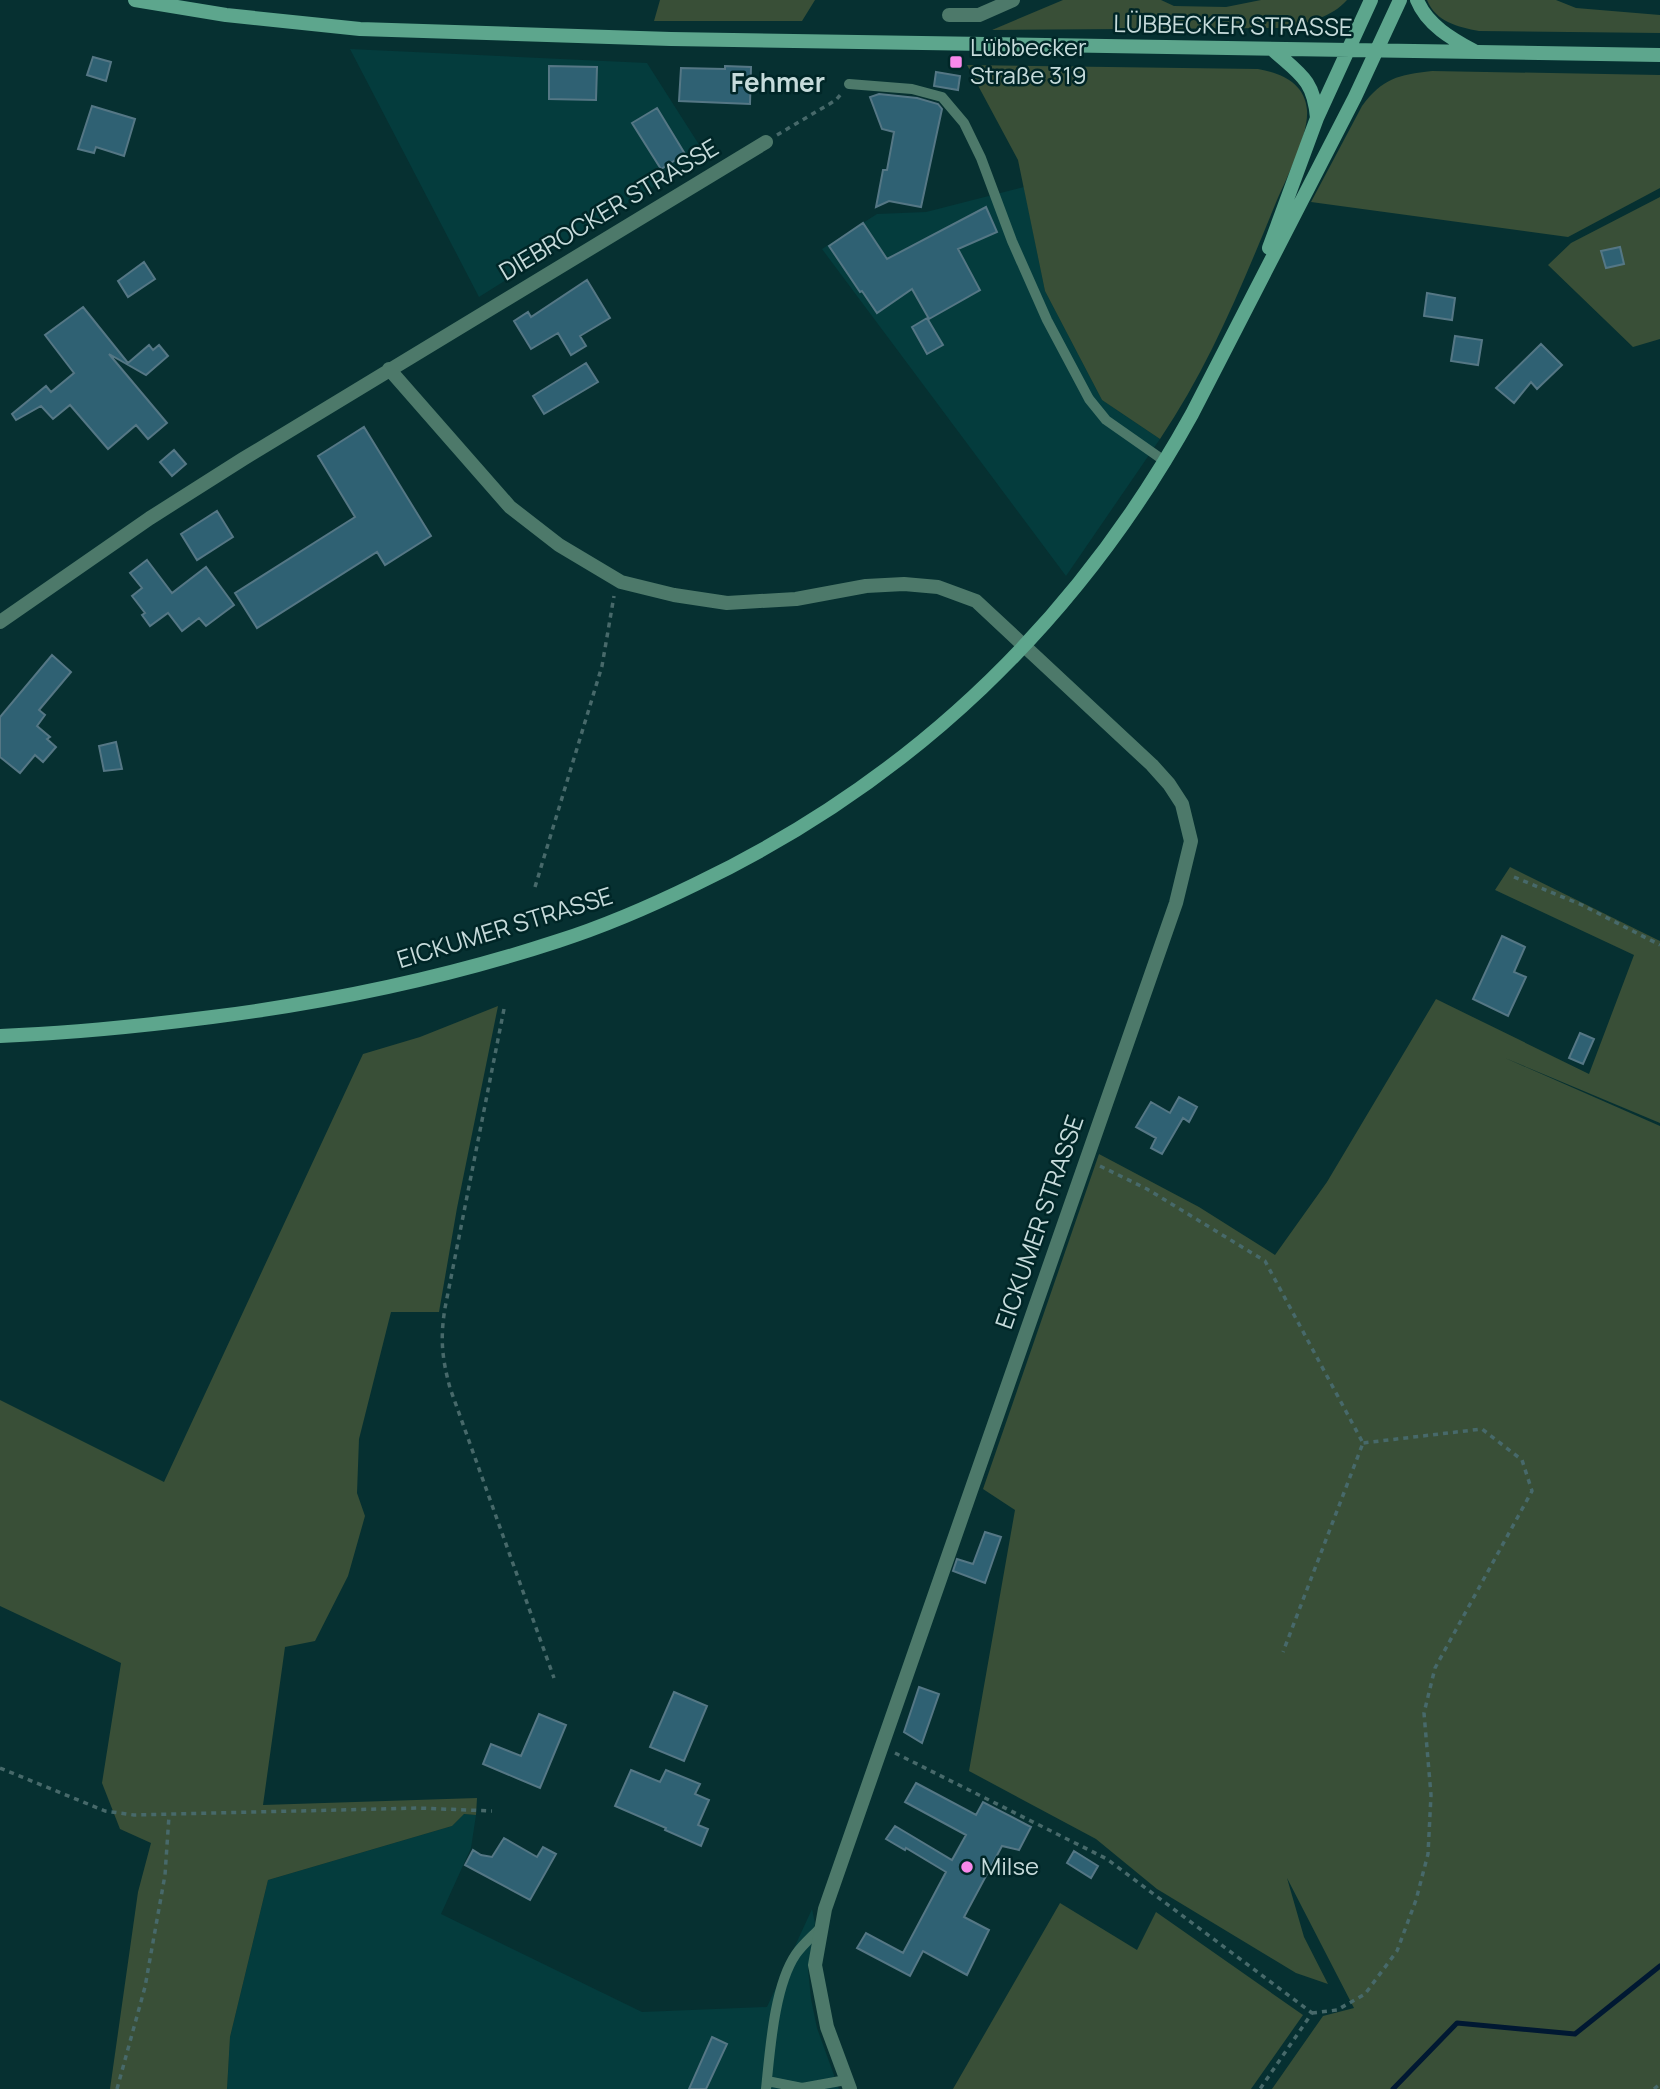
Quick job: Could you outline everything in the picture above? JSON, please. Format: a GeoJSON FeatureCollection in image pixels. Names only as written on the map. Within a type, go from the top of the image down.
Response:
{"type":"FeatureCollection","features":[{"type":"Feature","properties":{"kind":"main road","name":"LÜBBECKER STRASSE"},"geometry":{"type":"LineString","coordinates":[[135,0],[226,15],[360,29],[671,39],[1660,55]]}},
{"type":"Feature","properties":{"kind":"main road"},"geometry":{"type":"LineString","coordinates":[[1245,312],[1317,118],[1371,0]]}},
{"type":"Feature","properties":{"kind":"main road"},"geometry":{"type":"LineString","coordinates":[[1024,646],[1104,552],[1166,461],[1245,312],[1400,0]]}},
{"type":"Feature","properties":{"kind":"main road"},"geometry":{"type":"LineString","coordinates":[[1417,0],[1431,21],[1446,35],[1475,52]]}},
{"type":"Feature","properties":{"kind":"main road"},"geometry":{"type":"LineString","coordinates":[[1273,50],[1311,86],[1317,118]]}},
{"type":"Feature","properties":{"kind":"main road","name":"EICKUMER STRASSE"},"geometry":{"type":"LineString","coordinates":[[0,1036],[172,1022],[271,1009],[368,992],[454,972],[561,940],[654,904],[744,861],[800,829],[909,753],[996,677],[1024,646]]}},
{"type":"Feature","properties":{"kind":"street"},"geometry":{"type":"LineString","coordinates":[[949,15],[979,15],[1013,0]]}},
{"type":"Feature","properties":{"kind":"street","name":"DIEBROCKER STRASSE"},"geometry":{"type":"LineString","coordinates":[[0,622],[150,518],[243,458],[766,142]]}},
{"type":"Feature","properties":{"kind":"street"},"geometry":{"type":"LineString","coordinates":[[389,369],[510,507],[559,545],[627,583],[674,595],[727,603],[796,598],[866,586],[904,584],[938,587],[976,601],[1024,646]]}},
{"type":"Feature","properties":{"kind":"street","name":"EICKUMER STRASSE"},"geometry":{"type":"LineString","coordinates":[[848,2084],[828,2027],[815,1965],[825,1909],[1175,903],[1191,841],[1182,804],[1153,765],[1024,646]]}},
{"type":"Feature","properties":{"kind":"lane"},"geometry":{"type":"LineString","coordinates":[[849,84],[912,89],[942,97],[964,123],[1047,320],[1089,399],[1106,420],[1166,461]]}},
{"type":"Feature","properties":{"kind":"lane"},"geometry":{"type":"LineString","coordinates":[[822,1926],[796,1954],[783,1983],[766,2085],[802,2088],[848,2084]]}},
{"type":"Feature","properties":{"kind":"path"},"geometry":{"type":"LineString","coordinates":[[766,142],[836,100],[849,84]]}},
{"type":"Feature","properties":{"kind":"path"},"geometry":{"type":"LineString","coordinates":[[535,887],[603,666],[612,599],[627,583]]}},
{"type":"Feature","properties":{"kind":"path"},"geometry":{"type":"LineString","coordinates":[[1514,877],[1582,905],[1660,945]]}},
{"type":"Feature","properties":{"kind":"path"},"geometry":{"type":"LineString","coordinates":[[504,1009],[445,1308],[441,1352],[450,1388],[554,1678]]}},
{"type":"Feature","properties":{"kind":"path"},"geometry":{"type":"LineString","coordinates":[[1086,1159],[1147,1189],[1265,1261],[1363,1443],[1283,1652]]}},
{"type":"Feature","properties":{"kind":"path"},"geometry":{"type":"LineString","coordinates":[[881,1746],[1107,1859],[1312,2013],[1337,2010],[1365,1994],[1398,1951],[1416,1900],[1428,1854],[1431,1795],[1424,1713],[1435,1668],[1532,1491],[1522,1460],[1482,1429],[1363,1443]]}},
{"type":"Feature","properties":{"kind":"path"},"geometry":{"type":"LineString","coordinates":[[0,1768],[105,1811],[134,1815],[351,1808],[492,1811]]}},
{"type":"Feature","properties":{"kind":"path"},"geometry":{"type":"LineString","coordinates":[[117,2089],[145,1987],[165,1875],[169,1815]]}},
{"type":"Feature","properties":{"kind":"path"},"geometry":{"type":"LineString","coordinates":[[1261,2089],[1312,2013]]}},
{"type":"Feature","properties":{"kind":"path"},"geometry":{"type":"LineString","coordinates":[[1654,2089],[1660,2084]]}},
{"type":"Feature","properties":{"kind":"shaded area"},"geometry":{"type":"Polygon","coordinates":[[[350,49],[647,63],[705,154],[479,297],[350,49]]]}},
{"type":"Feature","properties":{"kind":"shaded area"},"geometry":{"type":"Polygon","coordinates":[[[1024,187],[1045,291],[1102,400],[1160,439],[1066,576],[822,249],[877,214],[926,212],[1024,187]]]}},
{"type":"Feature","properties":{"kind":"shaded area"},"geometry":{"type":"Polygon","coordinates":[[[464,1814],[476,1815],[471,1848],[441,1914],[642,2012],[767,2007],[812,1909],[815,1923],[808,1969],[811,1999],[817,2028],[839,2089],[227,2089],[230,2037],[268,1880],[452,1826],[464,1814]]]}},
{"type":"Feature","properties":{"kind":"green space"},"geometry":{"type":"Polygon","coordinates":[[[660,0],[815,0],[802,21],[654,21],[660,0]]]}},
{"type":"Feature","properties":{"kind":"green space"},"geometry":{"type":"Polygon","coordinates":[[[1063,0],[1161,0],[1174,6],[1226,7],[1261,0],[1347,0],[1327,15],[1288,28],[992,30],[1063,0]]]}},
{"type":"Feature","properties":{"kind":"green space"},"geometry":{"type":"Polygon","coordinates":[[[1427,0],[1556,0],[1576,8],[1660,15],[1660,33],[1479,31],[1442,18],[1427,0]]]}},
{"type":"Feature","properties":{"kind":"green space"},"geometry":{"type":"Polygon","coordinates":[[[967,65],[1258,69],[1283,77],[1297,86],[1302,93],[1307,120],[1296,155],[1210,353],[1160,439],[1102,400],[1045,291],[1018,160],[967,65]]]}},
{"type":"Feature","properties":{"kind":"green space"},"geometry":{"type":"Polygon","coordinates":[[[1432,71],[1660,75],[1660,188],[1568,237],[1311,202],[1362,106],[1377,89],[1392,79],[1432,71]]]}},
{"type":"Feature","properties":{"kind":"green space"},"geometry":{"type":"Polygon","coordinates":[[[1660,197],[1660,339],[1633,347],[1548,265],[1571,243],[1660,197]]]}},
{"type":"Feature","properties":{"kind":"green space"},"geometry":{"type":"Polygon","coordinates":[[[1510,867],[1660,941],[1660,1123],[1505,1058],[1660,1126],[1660,2089],[1272,2089],[1323,2016],[1354,2008],[1287,1878],[1304,1937],[1328,1984],[1296,1973],[1157,1889],[1096,1839],[969,1771],[1015,1510],[983,1489],[1099,1154],[1199,1207],[1275,1255],[1327,1182],[1436,999],[1589,1074],[1634,955],[1495,890],[1510,867]]]}},
{"type":"Feature","properties":{"kind":"green space"},"geometry":{"type":"Polygon","coordinates":[[[498,1006],[439,1312],[391,1312],[359,1439],[357,1493],[365,1516],[348,1576],[315,1641],[285,1647],[263,1805],[477,1798],[476,1815],[464,1814],[452,1826],[268,1880],[230,2037],[227,2089],[110,2089],[138,1892],[151,1843],[120,1829],[102,1783],[121,1663],[0,1606],[0,1400],[164,1482],[363,1054],[420,1037],[498,1006]]]}},
{"type":"Feature","properties":{"kind":"green space"},"geometry":{"type":"Polygon","coordinates":[[[1060,1903],[1137,1950],[1156,1912],[1303,2015],[1251,2089],[953,2089],[1060,1903]]]}},
{"type":"Feature","properties":{"kind":"building"},"geometry":{"type":"Polygon","coordinates":[[[93,57],[111,62],[106,81],[87,75],[93,57]]]}},
{"type":"Feature","properties":{"kind":"building"},"geometry":{"type":"Polygon","coordinates":[[[549,66],[597,67],[596,100],[549,99],[549,66]]]}},
{"type":"Feature","properties":{"kind":"building"},"geometry":{"type":"Polygon","coordinates":[[[725,66],[751,67],[750,104],[679,101],[681,68],[725,69],[725,66]]]}},
{"type":"Feature","properties":{"kind":"building"},"geometry":{"type":"Polygon","coordinates":[[[936,72],[960,76],[958,90],[934,86],[936,72]]]}},
{"type":"Feature","properties":{"kind":"building"},"geometry":{"type":"Polygon","coordinates":[[[879,94],[917,98],[938,104],[942,109],[921,207],[889,201],[876,207],[894,132],[882,129],[870,97],[879,94]]]}},
{"type":"Feature","properties":{"kind":"building"},"geometry":{"type":"Polygon","coordinates":[[[92,106],[135,119],[124,156],[96,147],[94,153],[78,149],[92,106]]]}},
{"type":"Feature","properties":{"kind":"building"},"geometry":{"type":"Polygon","coordinates":[[[657,108],[685,154],[661,169],[632,123],[657,108]]]}},
{"type":"Feature","properties":{"kind":"building"},"geometry":{"type":"Polygon","coordinates":[[[986,207],[997,232],[958,249],[980,290],[929,319],[912,289],[877,313],[829,246],[863,223],[887,259],[986,207]]]}},
{"type":"Feature","properties":{"kind":"building"},"geometry":{"type":"Polygon","coordinates":[[[1620,247],[1624,264],[1606,268],[1601,251],[1620,247]]]}},
{"type":"Feature","properties":{"kind":"building"},"geometry":{"type":"Polygon","coordinates":[[[144,262],[155,279],[128,297],[118,281],[144,262]]]}},
{"type":"Feature","properties":{"kind":"building"},"geometry":{"type":"Polygon","coordinates":[[[587,280],[610,318],[580,336],[586,346],[571,355],[558,333],[531,349],[514,321],[528,312],[531,317],[587,280]]]}},
{"type":"Feature","properties":{"kind":"building"},"geometry":{"type":"Polygon","coordinates":[[[1427,293],[1455,298],[1452,320],[1424,316],[1427,293]]]}},
{"type":"Feature","properties":{"kind":"building"},"geometry":{"type":"Polygon","coordinates":[[[83,307],[128,363],[149,345],[153,350],[159,345],[168,356],[146,375],[109,354],[167,423],[148,439],[136,425],[108,449],[70,405],[53,419],[41,406],[16,420],[12,414],[46,386],[51,392],[74,373],[45,335],[83,307]]]}},
{"type":"Feature","properties":{"kind":"building"},"geometry":{"type":"Polygon","coordinates":[[[927,318],[943,345],[927,354],[912,327],[927,318]]]}},
{"type":"Feature","properties":{"kind":"building"},"geometry":{"type":"Polygon","coordinates":[[[1455,336],[1482,340],[1478,365],[1451,361],[1455,336]]]}},
{"type":"Feature","properties":{"kind":"building"},"geometry":{"type":"Polygon","coordinates":[[[1541,344],[1562,365],[1537,389],[1531,382],[1514,403],[1496,388],[1541,344]]]}},
{"type":"Feature","properties":{"kind":"building"},"geometry":{"type":"Polygon","coordinates":[[[586,363],[598,382],[544,414],[533,396],[586,363]]]}},
{"type":"Feature","properties":{"kind":"building"},"geometry":{"type":"Polygon","coordinates":[[[364,427],[431,536],[385,565],[377,552],[257,628],[235,593],[355,517],[318,456],[364,427]]]}},
{"type":"Feature","properties":{"kind":"building"},"geometry":{"type":"Polygon","coordinates":[[[174,450],[186,464],[172,476],[160,462],[174,450]]]}},
{"type":"Feature","properties":{"kind":"building"},"geometry":{"type":"Polygon","coordinates":[[[217,511],[233,537],[197,560],[181,534],[217,511]]]}},
{"type":"Feature","properties":{"kind":"building"},"geometry":{"type":"Polygon","coordinates":[[[147,560],[172,593],[206,567],[234,605],[206,626],[199,618],[182,631],[168,613],[150,626],[142,615],[145,613],[132,596],[142,588],[130,573],[147,560]]]}},
{"type":"Feature","properties":{"kind":"building"},"geometry":{"type":"Polygon","coordinates":[[[52,655],[71,672],[39,710],[45,715],[37,726],[50,737],[47,739],[56,747],[43,762],[35,755],[20,773],[0,757],[0,717],[52,655]]]}},
{"type":"Feature","properties":{"kind":"building"},"geometry":{"type":"Polygon","coordinates":[[[116,742],[122,769],[104,771],[99,746],[116,742]]]}},
{"type":"Feature","properties":{"kind":"building"},"geometry":{"type":"Polygon","coordinates":[[[1502,936],[1525,947],[1514,972],[1526,977],[1508,1016],[1473,999],[1502,936]]]}},
{"type":"Feature","properties":{"kind":"building"},"geometry":{"type":"Polygon","coordinates":[[[1580,1033],[1594,1039],[1583,1064],[1569,1058],[1580,1033]]]}},
{"type":"Feature","properties":{"kind":"building"},"geometry":{"type":"Polygon","coordinates":[[[1179,1097],[1197,1107],[1189,1122],[1183,1118],[1162,1154],[1151,1148],[1156,1138],[1136,1127],[1151,1102],[1170,1113],[1179,1097]]]}},
{"type":"Feature","properties":{"kind":"building"},"geometry":{"type":"Polygon","coordinates":[[[985,1532],[1001,1537],[985,1583],[953,1571],[957,1559],[973,1564],[985,1532]]]}},
{"type":"Feature","properties":{"kind":"building"},"geometry":{"type":"Polygon","coordinates":[[[919,1687],[939,1694],[922,1743],[904,1732],[919,1687]]]}},
{"type":"Feature","properties":{"kind":"building"},"geometry":{"type":"Polygon","coordinates":[[[674,1692],[707,1706],[684,1761],[650,1747],[674,1692]]]}},
{"type":"Feature","properties":{"kind":"building"},"geometry":{"type":"Polygon","coordinates":[[[539,1714],[566,1725],[540,1788],[483,1764],[491,1744],[521,1756],[539,1714]]]}},
{"type":"Feature","properties":{"kind":"building"},"geometry":{"type":"Polygon","coordinates":[[[631,1770],[660,1782],[666,1770],[700,1784],[695,1794],[709,1800],[698,1825],[708,1829],[701,1846],[615,1806],[631,1770]]]}},
{"type":"Feature","properties":{"kind":"building"},"geometry":{"type":"Polygon","coordinates":[[[916,1783],[976,1815],[983,1802],[1031,1827],[1019,1850],[1002,1846],[964,1917],[989,1930],[967,1975],[923,1951],[910,1976],[857,1948],[866,1933],[903,1953],[946,1872],[886,1839],[895,1826],[952,1860],[966,1835],[905,1802],[916,1783]]]}},
{"type":"Feature","properties":{"kind":"building"},"geometry":{"type":"Polygon","coordinates":[[[504,1838],[537,1857],[543,1847],[556,1854],[530,1900],[465,1865],[473,1850],[492,1857],[504,1838]]]}},
{"type":"Feature","properties":{"kind":"building"},"geometry":{"type":"Polygon","coordinates":[[[1074,1851],[1098,1866],[1091,1878],[1067,1863],[1074,1851]]]}},
{"type":"Feature","properties":{"kind":"building"},"geometry":{"type":"Polygon","coordinates":[[[712,2037],[727,2044],[706,2089],[689,2089],[712,2037]]]}},
{"type":"Feature","properties":{"kind":"waterway"},"geometry":{"type":"LineString","coordinates":[[1393,2089],[1457,2023],[1575,2034],[1660,1966]]}},
{"type":"Feature","properties":{"kind":"place","name":"Lübbecker Straße 319"},"geometry":{"type":"Point","coordinates":[956,62]}},
{"type":"Feature","properties":{"kind":"place","name":"Milse"},"geometry":{"type":"Point","coordinates":[967,1867]}},
{"type":"Feature","properties":{"kind":"district","name":"Fehmer"},"geometry":{"type":"Point","coordinates":[778,83]}}]}
